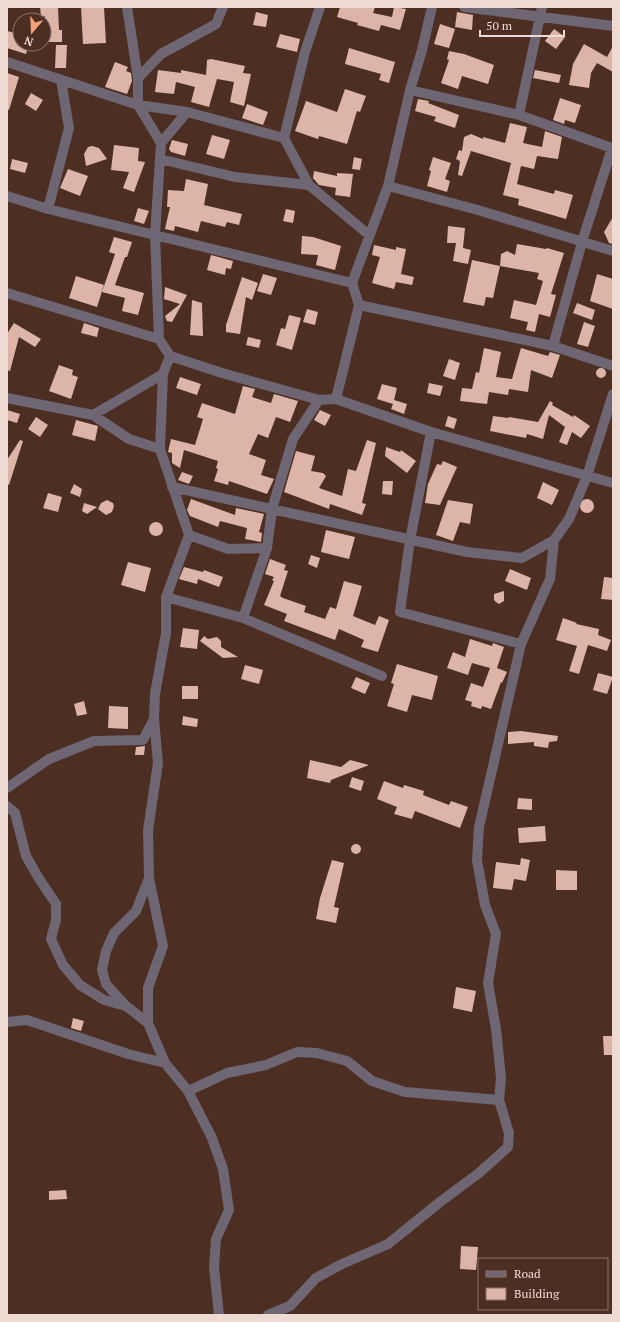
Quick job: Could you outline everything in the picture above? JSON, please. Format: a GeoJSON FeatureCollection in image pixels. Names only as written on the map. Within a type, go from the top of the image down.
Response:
{"type":"FeatureCollection","features":[{"type":"Feature","properties":{"kind":"street"},"geometry":{"type":"LineString","coordinates":[[127,7],[138,78],[138,105],[161,143],[155,235],[159,339],[170,356],[222,373],[319,400],[336,399],[431,432],[613,483]]}},
{"type":"Feature","properties":{"kind":"street"},"geometry":{"type":"LineString","coordinates":[[138,78],[161,54],[216,24],[223,7]]}},
{"type":"Feature","properties":{"kind":"street"},"geometry":{"type":"LineString","coordinates":[[320,7],[305,52],[284,138],[309,185],[369,235]]}},
{"type":"Feature","properties":{"kind":"street"},"geometry":{"type":"LineString","coordinates":[[336,399],[359,305],[352,283],[388,186],[410,90],[422,50],[432,7]]}},
{"type":"Feature","properties":{"kind":"street"},"geometry":{"type":"LineString","coordinates":[[464,7],[541,12],[613,26]]}},
{"type":"Feature","properties":{"kind":"street"},"geometry":{"type":"LineString","coordinates":[[518,115],[541,12]]}},
{"type":"Feature","properties":{"kind":"street"},"geometry":{"type":"LineString","coordinates":[[7,62],[138,105],[187,112],[284,138]]}},
{"type":"Feature","properties":{"kind":"street"},"geometry":{"type":"LineString","coordinates":[[48,209],[69,128],[61,80]]}},
{"type":"Feature","properties":{"kind":"street"},"geometry":{"type":"LineString","coordinates":[[410,90],[518,115],[613,148],[582,242],[553,346]]}},
{"type":"Feature","properties":{"kind":"street"},"geometry":{"type":"LineString","coordinates":[[161,143],[187,112]]}},
{"type":"Feature","properties":{"kind":"street"},"geometry":{"type":"LineString","coordinates":[[160,159],[235,177],[309,185]]}},
{"type":"Feature","properties":{"kind":"street"},"geometry":{"type":"LineString","coordinates":[[388,186],[478,210],[613,251]]}},
{"type":"Feature","properties":{"kind":"street"},"geometry":{"type":"LineString","coordinates":[[7,196],[48,209],[352,283]]}},
{"type":"Feature","properties":{"kind":"street"},"geometry":{"type":"LineString","coordinates":[[7,293],[159,339]]}},
{"type":"Feature","properties":{"kind":"street"},"geometry":{"type":"LineString","coordinates":[[359,305],[553,346],[613,366]]}},
{"type":"Feature","properties":{"kind":"street"},"geometry":{"type":"LineString","coordinates":[[170,356],[163,374],[160,449],[190,535],[166,597],[166,633],[154,694],[154,719],[158,763],[148,830],[148,878],[163,946],[148,988],[148,1023],[165,1063],[188,1091],[212,1138],[223,1169],[229,1210],[216,1239],[214,1267],[219,1315]]}},
{"type":"Feature","properties":{"kind":"street"},"geometry":{"type":"LineString","coordinates":[[93,415],[163,374]]}},
{"type":"Feature","properties":{"kind":"street"},"geometry":{"type":"LineString","coordinates":[[172,487],[467,552],[522,558],[554,540],[569,519],[587,476],[613,394]]}},
{"type":"Feature","properties":{"kind":"street"},"geometry":{"type":"LineString","coordinates":[[7,398],[93,415],[129,439],[160,449]]}},
{"type":"Feature","properties":{"kind":"street"},"geometry":{"type":"LineString","coordinates":[[243,618],[267,548],[272,509],[293,439],[319,400]]}},
{"type":"Feature","properties":{"kind":"street"},"geometry":{"type":"LineString","coordinates":[[431,432],[410,540],[400,612],[521,644]]}},
{"type":"Feature","properties":{"kind":"street"},"geometry":{"type":"LineString","coordinates":[[190,535],[228,549],[267,548]]}},
{"type":"Feature","properties":{"kind":"street"},"geometry":{"type":"LineString","coordinates":[[268,1315],[290,1306],[316,1278],[342,1264],[388,1244],[479,1173],[508,1147],[509,1133],[499,1100],[501,1078],[497,1036],[488,983],[496,934],[485,905],[477,860],[479,827],[521,644],[550,579],[554,540]]}},
{"type":"Feature","properties":{"kind":"street"},"geometry":{"type":"LineString","coordinates":[[166,597],[243,618],[382,676]]}},
{"type":"Feature","properties":{"kind":"street"},"geometry":{"type":"LineString","coordinates":[[7,788],[49,759],[94,741],[143,740],[154,719]]}},
{"type":"Feature","properties":{"kind":"street"},"geometry":{"type":"LineString","coordinates":[[7,806],[15,813],[26,856],[56,904],[56,920],[51,939],[63,965],[80,985],[104,1000],[126,1006]]}},
{"type":"Feature","properties":{"kind":"street"},"geometry":{"type":"LineString","coordinates":[[148,878],[136,911],[114,933],[106,951],[102,970],[106,984],[126,1006],[148,1023]]}},
{"type":"Feature","properties":{"kind":"street"},"geometry":{"type":"LineString","coordinates":[[7,1022],[26,1020],[128,1054],[165,1063]]}},
{"type":"Feature","properties":{"kind":"street"},"geometry":{"type":"LineString","coordinates":[[188,1091],[227,1073],[266,1065],[297,1052],[317,1052],[347,1061],[372,1081],[405,1092],[499,1100]]}},
{"type":"Feature","properties":{"kind":"building"},"geometry":{"type":"Polygon","coordinates":[[[40,7],[58,7],[59,30],[62,30],[62,42],[52,42],[52,12],[41,12],[40,7]]]}},
{"type":"Feature","properties":{"kind":"building"},"geometry":{"type":"Polygon","coordinates":[[[81,7],[104,7],[106,43],[83,44],[81,7]]]}},
{"type":"Feature","properties":{"kind":"building"},"geometry":{"type":"Polygon","coordinates":[[[340,7],[375,7],[373,13],[392,17],[394,7],[406,9],[400,30],[381,25],[379,31],[357,25],[358,23],[337,17],[340,7]]]}},
{"type":"Feature","properties":{"kind":"building"},"geometry":{"type":"Polygon","coordinates":[[[256,12],[268,15],[266,27],[253,25],[256,12]]]}},
{"type":"Feature","properties":{"kind":"building"},"geometry":{"type":"Polygon","coordinates":[[[457,12],[473,15],[472,30],[455,27],[457,12]]]}},
{"type":"Feature","properties":{"kind":"building"},"geometry":{"type":"Polygon","coordinates":[[[440,24],[455,29],[449,48],[434,44],[440,24]]]}},
{"type":"Feature","properties":{"kind":"building"},"geometry":{"type":"Polygon","coordinates":[[[554,29],[565,37],[556,49],[545,41],[554,29]]]}},
{"type":"Feature","properties":{"kind":"building"},"geometry":{"type":"Polygon","coordinates":[[[7,31],[12,32],[12,50],[7,48],[7,31]]]}},
{"type":"Feature","properties":{"kind":"building"},"geometry":{"type":"Polygon","coordinates":[[[280,34],[300,39],[297,52],[276,47],[280,34]]]}},
{"type":"Feature","properties":{"kind":"building"},"geometry":{"type":"Polygon","coordinates":[[[584,44],[607,57],[613,46],[613,72],[597,63],[591,73],[589,88],[569,85],[573,64],[584,44]]]}},
{"type":"Feature","properties":{"kind":"building"},"geometry":{"type":"Polygon","coordinates":[[[56,45],[67,45],[66,68],[55,68],[56,45]]]}},
{"type":"Feature","properties":{"kind":"building"},"geometry":{"type":"Polygon","coordinates":[[[349,48],[395,62],[389,83],[379,80],[381,74],[345,64],[349,48]]]}},
{"type":"Feature","properties":{"kind":"building"},"geometry":{"type":"Polygon","coordinates":[[[449,51],[464,54],[494,65],[488,84],[462,76],[458,89],[441,83],[449,60],[447,59],[449,51]]]}},
{"type":"Feature","properties":{"kind":"building"},"geometry":{"type":"Polygon","coordinates":[[[211,59],[245,66],[243,73],[251,74],[244,106],[230,102],[234,82],[217,79],[209,107],[191,102],[195,87],[176,82],[174,94],[155,92],[158,70],[181,73],[181,70],[206,75],[207,60],[211,59]]]}},
{"type":"Feature","properties":{"kind":"building"},"geometry":{"type":"Polygon","coordinates":[[[115,62],[128,67],[126,71],[131,73],[132,81],[127,94],[105,87],[115,62]]]}},
{"type":"Feature","properties":{"kind":"building"},"geometry":{"type":"Polygon","coordinates":[[[535,70],[561,75],[559,83],[533,78],[535,70]]]}},
{"type":"Feature","properties":{"kind":"building"},"geometry":{"type":"Polygon","coordinates":[[[7,73],[19,77],[9,110],[7,109],[7,73]]]}},
{"type":"Feature","properties":{"kind":"building"},"geometry":{"type":"Polygon","coordinates":[[[345,89],[366,96],[360,112],[357,111],[347,144],[319,136],[318,139],[295,131],[306,101],[337,112],[345,89]]]}},
{"type":"Feature","properties":{"kind":"building"},"geometry":{"type":"Polygon","coordinates":[[[31,93],[43,100],[36,111],[25,104],[31,93]]]}},
{"type":"Feature","properties":{"kind":"building"},"geometry":{"type":"Polygon","coordinates":[[[560,98],[581,105],[575,123],[565,120],[564,124],[553,120],[560,98]]]}},
{"type":"Feature","properties":{"kind":"building"},"geometry":{"type":"Polygon","coordinates":[[[418,99],[429,101],[428,103],[459,115],[455,128],[434,121],[436,117],[415,111],[418,99]]]}},
{"type":"Feature","properties":{"kind":"building"},"geometry":{"type":"Polygon","coordinates":[[[247,104],[268,112],[263,125],[242,118],[247,104]]]}},
{"type":"Feature","properties":{"kind":"building"},"geometry":{"type":"Polygon","coordinates":[[[510,123],[527,127],[523,143],[542,147],[545,131],[562,137],[558,159],[537,156],[534,169],[521,166],[517,184],[554,194],[555,190],[573,195],[566,219],[518,205],[519,199],[503,195],[511,163],[471,151],[462,176],[458,175],[460,161],[456,159],[459,150],[462,151],[464,137],[471,134],[483,139],[483,137],[505,143],[510,123]]]}},
{"type":"Feature","properties":{"kind":"building"},"geometry":{"type":"Polygon","coordinates":[[[212,135],[230,140],[224,159],[206,154],[212,135]]]}},
{"type":"Feature","properties":{"kind":"building"},"geometry":{"type":"Polygon","coordinates":[[[172,140],[188,144],[185,156],[171,152],[169,149],[172,140]]]}},
{"type":"Feature","properties":{"kind":"building"},"geometry":{"type":"Polygon","coordinates":[[[114,145],[139,148],[138,161],[145,162],[134,192],[123,188],[129,172],[111,170],[114,145]]]}},
{"type":"Feature","properties":{"kind":"building"},"geometry":{"type":"Polygon","coordinates":[[[92,146],[99,148],[107,159],[86,166],[84,154],[88,147],[92,146]]]}},
{"type":"Feature","properties":{"kind":"building"},"geometry":{"type":"Polygon","coordinates":[[[354,157],[362,159],[360,170],[352,169],[354,157]]]}},
{"type":"Feature","properties":{"kind":"building"},"geometry":{"type":"Polygon","coordinates":[[[433,157],[451,163],[445,179],[450,181],[447,192],[427,186],[431,171],[429,170],[433,157]]]}},
{"type":"Feature","properties":{"kind":"building"},"geometry":{"type":"Polygon","coordinates":[[[12,159],[28,163],[25,173],[10,169],[12,159]]]}},
{"type":"Feature","properties":{"kind":"building"},"geometry":{"type":"Polygon","coordinates":[[[68,169],[88,176],[80,196],[60,188],[68,169]]]}},
{"type":"Feature","properties":{"kind":"building"},"geometry":{"type":"Polygon","coordinates":[[[314,171],[337,176],[337,173],[353,174],[350,197],[335,195],[336,188],[319,185],[313,178],[314,171]]]}},
{"type":"Feature","properties":{"kind":"building"},"geometry":{"type":"Polygon","coordinates":[[[186,179],[208,184],[204,205],[242,214],[239,225],[227,222],[225,227],[201,221],[198,232],[175,226],[174,231],[165,229],[170,207],[167,207],[168,190],[184,191],[186,179]]]}},
{"type":"Feature","properties":{"kind":"building"},"geometry":{"type":"Polygon","coordinates":[[[138,208],[149,211],[144,224],[134,221],[138,208]]]}},
{"type":"Feature","properties":{"kind":"building"},"geometry":{"type":"Polygon","coordinates":[[[286,209],[295,211],[293,223],[283,221],[286,209]]]}},
{"type":"Feature","properties":{"kind":"building"},"geometry":{"type":"Polygon","coordinates":[[[613,217],[613,244],[609,243],[604,232],[613,217]]]}},
{"type":"Feature","properties":{"kind":"building"},"geometry":{"type":"Polygon","coordinates":[[[448,226],[465,228],[463,248],[471,250],[468,264],[453,261],[456,243],[447,243],[448,226]]]}},
{"type":"Feature","properties":{"kind":"building"},"geometry":{"type":"Polygon","coordinates":[[[302,236],[313,237],[341,246],[335,270],[316,265],[318,255],[301,254],[302,236]]]}},
{"type":"Feature","properties":{"kind":"building"},"geometry":{"type":"Polygon","coordinates":[[[114,237],[132,242],[115,285],[144,293],[138,315],[122,311],[125,298],[102,292],[115,254],[109,252],[114,237]]]}},
{"type":"Feature","properties":{"kind":"building"},"geometry":{"type":"Polygon","coordinates":[[[517,244],[547,248],[564,253],[551,294],[556,295],[550,317],[539,314],[535,332],[526,330],[528,322],[510,318],[514,300],[536,305],[543,281],[537,279],[539,273],[500,266],[501,254],[507,251],[515,255],[517,244]]]}},
{"type":"Feature","properties":{"kind":"building"},"geometry":{"type":"Polygon","coordinates":[[[374,245],[396,250],[396,247],[406,249],[401,274],[414,277],[412,285],[396,282],[394,289],[372,283],[380,257],[372,255],[374,245]]]}},
{"type":"Feature","properties":{"kind":"building"},"geometry":{"type":"Polygon","coordinates":[[[211,255],[233,261],[231,269],[226,268],[225,275],[207,270],[211,255]]]}},
{"type":"Feature","properties":{"kind":"building"},"geometry":{"type":"Polygon","coordinates":[[[472,260],[500,266],[493,298],[486,297],[484,306],[463,302],[472,260]]]}},
{"type":"Feature","properties":{"kind":"building"},"geometry":{"type":"Polygon","coordinates":[[[263,274],[277,278],[271,295],[257,291],[263,274]]]}},
{"type":"Feature","properties":{"kind":"building"},"geometry":{"type":"Polygon","coordinates":[[[597,274],[613,279],[613,309],[590,301],[597,274]]]}},
{"type":"Feature","properties":{"kind":"building"},"geometry":{"type":"Polygon","coordinates":[[[76,276],[104,285],[97,307],[69,298],[76,276]]]}},
{"type":"Feature","properties":{"kind":"building"},"geometry":{"type":"Polygon","coordinates":[[[242,277],[258,283],[252,300],[246,297],[240,334],[226,332],[226,325],[242,277]]]}},
{"type":"Feature","properties":{"kind":"building"},"geometry":{"type":"Polygon","coordinates":[[[165,287],[187,295],[172,322],[167,321],[165,316],[180,304],[164,299],[165,287]]]}},
{"type":"Feature","properties":{"kind":"building"},"geometry":{"type":"Polygon","coordinates":[[[192,300],[202,303],[203,336],[190,335],[192,300]]]}},
{"type":"Feature","properties":{"kind":"building"},"geometry":{"type":"Polygon","coordinates":[[[577,303],[595,310],[592,320],[573,313],[577,303]]]}},
{"type":"Feature","properties":{"kind":"building"},"geometry":{"type":"Polygon","coordinates":[[[307,309],[318,312],[315,325],[303,322],[307,309]]]}},
{"type":"Feature","properties":{"kind":"building"},"geometry":{"type":"Polygon","coordinates":[[[289,315],[301,318],[292,350],[276,345],[281,328],[285,329],[289,315]]]}},
{"type":"Feature","properties":{"kind":"building"},"geometry":{"type":"Polygon","coordinates":[[[584,322],[595,326],[588,347],[577,344],[584,322]]]}},
{"type":"Feature","properties":{"kind":"building"},"geometry":{"type":"Polygon","coordinates":[[[14,323],[41,339],[35,347],[19,337],[10,371],[7,370],[7,334],[14,323]]]}},
{"type":"Feature","properties":{"kind":"building"},"geometry":{"type":"Polygon","coordinates":[[[84,323],[99,328],[97,337],[81,333],[84,323]]]}},
{"type":"Feature","properties":{"kind":"building"},"geometry":{"type":"Polygon","coordinates":[[[248,337],[261,340],[259,348],[246,345],[248,337]]]}},
{"type":"Feature","properties":{"kind":"building"},"geometry":{"type":"Polygon","coordinates":[[[484,348],[501,352],[496,377],[512,379],[521,348],[548,356],[550,352],[560,355],[552,378],[531,370],[528,392],[509,389],[508,395],[489,392],[487,404],[460,401],[462,388],[472,389],[476,372],[479,373],[484,348]]]}},
{"type":"Feature","properties":{"kind":"building"},"geometry":{"type":"Polygon","coordinates":[[[449,359],[460,363],[455,380],[443,376],[449,359]]]}},
{"type":"Feature","properties":{"kind":"building"},"geometry":{"type":"Polygon","coordinates":[[[59,365],[73,370],[72,375],[78,377],[71,399],[49,391],[59,365]]]}},
{"type":"Feature","properties":{"kind":"building"},"geometry":{"type":"Polygon","coordinates":[[[599,368],[603,368],[605,369],[605,377],[599,378],[596,375],[596,371],[599,368]]]}},
{"type":"Feature","properties":{"kind":"building"},"geometry":{"type":"Polygon","coordinates":[[[180,377],[201,384],[197,395],[176,388],[180,377]]]}},
{"type":"Feature","properties":{"kind":"building"},"geometry":{"type":"Polygon","coordinates":[[[429,383],[443,386],[440,396],[427,393],[429,383]]]}},
{"type":"Feature","properties":{"kind":"building"},"geometry":{"type":"Polygon","coordinates":[[[382,384],[397,388],[394,400],[407,404],[404,414],[391,409],[393,404],[377,399],[382,384]]]}},
{"type":"Feature","properties":{"kind":"building"},"geometry":{"type":"Polygon","coordinates":[[[243,386],[255,389],[252,397],[271,403],[274,394],[298,401],[290,422],[276,417],[268,438],[258,434],[249,454],[266,460],[261,475],[274,479],[267,494],[229,481],[228,485],[214,481],[218,469],[216,468],[218,461],[184,450],[180,468],[172,463],[172,453],[168,452],[171,439],[195,445],[203,419],[197,417],[202,403],[235,414],[243,386]]]}},
{"type":"Feature","properties":{"kind":"building"},"geometry":{"type":"Polygon","coordinates":[[[550,401],[553,403],[552,405],[573,417],[574,415],[590,426],[581,438],[572,432],[567,445],[559,442],[565,427],[549,415],[543,439],[527,434],[526,438],[490,431],[493,416],[538,422],[550,401]]]}},
{"type":"Feature","properties":{"kind":"building"},"geometry":{"type":"Polygon","coordinates":[[[7,410],[20,414],[17,423],[7,420],[7,410]]]}},
{"type":"Feature","properties":{"kind":"building"},"geometry":{"type":"Polygon","coordinates":[[[320,410],[331,415],[325,426],[314,420],[320,410]]]}},
{"type":"Feature","properties":{"kind":"building"},"geometry":{"type":"Polygon","coordinates":[[[448,416],[457,419],[454,429],[445,426],[448,416]]]}},
{"type":"Feature","properties":{"kind":"building"},"geometry":{"type":"Polygon","coordinates":[[[36,417],[48,425],[40,437],[28,429],[36,417]]]}},
{"type":"Feature","properties":{"kind":"building"},"geometry":{"type":"Polygon","coordinates":[[[76,420],[98,426],[95,441],[72,435],[76,420]]]}},
{"type":"Feature","properties":{"kind":"building"},"geometry":{"type":"Polygon","coordinates":[[[20,440],[23,441],[9,485],[7,484],[7,460],[20,440]]]}},
{"type":"Feature","properties":{"kind":"building"},"geometry":{"type":"Polygon","coordinates":[[[367,440],[376,443],[362,503],[366,504],[362,515],[330,504],[329,509],[284,492],[296,451],[315,456],[311,471],[323,473],[326,476],[319,488],[342,496],[348,469],[356,471],[367,440]]]}},
{"type":"Feature","properties":{"kind":"building"},"geometry":{"type":"Polygon","coordinates":[[[386,447],[400,452],[401,450],[416,461],[407,473],[385,456],[386,447]]]}},
{"type":"Feature","properties":{"kind":"building"},"geometry":{"type":"Polygon","coordinates":[[[443,461],[457,467],[440,505],[425,503],[428,484],[437,464],[441,465],[443,461]]]}},
{"type":"Feature","properties":{"kind":"building"},"geometry":{"type":"Polygon","coordinates":[[[182,472],[193,476],[189,484],[178,480],[182,472]]]}},
{"type":"Feature","properties":{"kind":"building"},"geometry":{"type":"Polygon","coordinates":[[[383,481],[393,481],[392,495],[382,494],[383,481]]]}},
{"type":"Feature","properties":{"kind":"building"},"geometry":{"type":"Polygon","coordinates":[[[543,482],[559,490],[552,505],[537,498],[543,482]]]}},
{"type":"Feature","properties":{"kind":"building"},"geometry":{"type":"Polygon","coordinates":[[[74,484],[82,489],[80,497],[70,493],[74,484]]]}},
{"type":"Feature","properties":{"kind":"building"},"geometry":{"type":"Polygon","coordinates":[[[48,493],[62,497],[58,512],[43,508],[48,493]]]}},
{"type":"Feature","properties":{"kind":"building"},"geometry":{"type":"Polygon","coordinates":[[[191,499],[235,515],[236,508],[264,514],[259,532],[262,533],[261,542],[245,539],[247,528],[220,521],[218,527],[190,516],[187,510],[191,499]]]}},
{"type":"Feature","properties":{"kind":"building"},"geometry":{"type":"Polygon","coordinates":[[[584,499],[590,499],[594,503],[594,509],[590,513],[584,513],[580,509],[580,503],[584,499]]]}},
{"type":"Feature","properties":{"kind":"building"},"geometry":{"type":"Polygon","coordinates":[[[107,500],[113,503],[114,506],[112,512],[106,515],[98,509],[101,503],[107,500]]]}},
{"type":"Feature","properties":{"kind":"building"},"geometry":{"type":"Polygon","coordinates":[[[448,500],[473,504],[470,524],[460,522],[453,541],[436,535],[448,500]]]}},
{"type":"Feature","properties":{"kind":"building"},"geometry":{"type":"Polygon","coordinates":[[[84,503],[97,507],[87,514],[82,511],[84,503]]]}},
{"type":"Feature","properties":{"kind":"building"},"geometry":{"type":"Polygon","coordinates":[[[156,522],[161,524],[163,529],[161,534],[156,536],[151,534],[149,529],[151,524],[156,522]]]}},
{"type":"Feature","properties":{"kind":"building"},"geometry":{"type":"Polygon","coordinates":[[[326,530],[355,537],[349,559],[321,552],[326,530]]]}},
{"type":"Feature","properties":{"kind":"building"},"geometry":{"type":"Polygon","coordinates":[[[311,555],[320,558],[317,568],[308,564],[311,555]]]}},
{"type":"Feature","properties":{"kind":"building"},"geometry":{"type":"Polygon","coordinates":[[[270,559],[286,565],[284,570],[288,571],[280,596],[306,606],[304,612],[325,619],[330,607],[336,609],[344,581],[362,586],[353,616],[375,625],[379,616],[389,620],[378,652],[361,647],[364,640],[339,629],[335,640],[284,621],[287,614],[264,605],[274,581],[272,580],[274,577],[265,574],[270,559]]]}},
{"type":"Feature","properties":{"kind":"building"},"geometry":{"type":"Polygon","coordinates":[[[128,562],[151,568],[145,592],[121,585],[128,562]]]}},
{"type":"Feature","properties":{"kind":"building"},"geometry":{"type":"Polygon","coordinates":[[[184,567],[203,572],[204,570],[223,577],[219,587],[198,579],[197,584],[179,579],[184,567]]]}},
{"type":"Feature","properties":{"kind":"building"},"geometry":{"type":"Polygon","coordinates":[[[510,569],[531,578],[527,590],[505,581],[510,569]]]}},
{"type":"Feature","properties":{"kind":"building"},"geometry":{"type":"Polygon","coordinates":[[[604,577],[613,578],[613,600],[601,599],[604,577]]]}},
{"type":"Feature","properties":{"kind":"building"},"geometry":{"type":"Polygon","coordinates":[[[504,591],[504,601],[499,604],[494,600],[494,594],[504,591]]]}},
{"type":"Feature","properties":{"kind":"building"},"geometry":{"type":"Polygon","coordinates":[[[563,618],[577,623],[576,624],[599,629],[598,635],[611,640],[607,651],[588,645],[579,674],[569,671],[577,646],[556,640],[563,618]]]}},
{"type":"Feature","properties":{"kind":"building"},"geometry":{"type":"Polygon","coordinates":[[[183,628],[199,630],[197,649],[180,647],[183,628]]]}},
{"type":"Feature","properties":{"kind":"building"},"geometry":{"type":"Polygon","coordinates":[[[204,636],[208,639],[217,637],[221,641],[221,647],[238,657],[223,658],[200,641],[204,636]]]}},
{"type":"Feature","properties":{"kind":"building"},"geometry":{"type":"Polygon","coordinates":[[[470,639],[492,646],[493,643],[504,647],[497,668],[507,672],[502,683],[501,682],[491,709],[482,706],[481,709],[471,706],[472,702],[465,700],[471,683],[483,687],[490,668],[472,663],[468,675],[447,668],[453,652],[465,657],[470,639]]]}},
{"type":"Feature","properties":{"kind":"building"},"geometry":{"type":"Polygon","coordinates":[[[397,664],[438,676],[432,700],[412,695],[407,712],[387,706],[394,684],[391,683],[397,664]]]}},
{"type":"Feature","properties":{"kind":"building"},"geometry":{"type":"Polygon","coordinates":[[[245,665],[263,670],[259,684],[241,679],[245,665]]]}},
{"type":"Feature","properties":{"kind":"building"},"geometry":{"type":"Polygon","coordinates":[[[598,673],[613,677],[607,694],[593,690],[598,673]]]}},
{"type":"Feature","properties":{"kind":"building"},"geometry":{"type":"Polygon","coordinates":[[[356,677],[370,683],[365,694],[351,688],[356,677]]]}},
{"type":"Feature","properties":{"kind":"building"},"geometry":{"type":"Polygon","coordinates":[[[182,686],[198,686],[198,699],[182,699],[182,686]]]}},
{"type":"Feature","properties":{"kind":"building"},"geometry":{"type":"Polygon","coordinates":[[[84,701],[87,714],[77,716],[74,704],[84,701]]]}},
{"type":"Feature","properties":{"kind":"building"},"geometry":{"type":"Polygon","coordinates":[[[109,706],[128,707],[128,729],[108,728],[109,706]]]}},
{"type":"Feature","properties":{"kind":"building"},"geometry":{"type":"Polygon","coordinates":[[[183,716],[198,719],[197,727],[182,725],[183,716]]]}},
{"type":"Feature","properties":{"kind":"building"},"geometry":{"type":"Polygon","coordinates":[[[521,731],[558,736],[557,741],[549,742],[548,748],[534,746],[534,742],[508,744],[508,732],[521,731]]]}},
{"type":"Feature","properties":{"kind":"building"},"geometry":{"type":"Polygon","coordinates":[[[145,746],[144,755],[135,755],[136,747],[145,746]]]}},
{"type":"Feature","properties":{"kind":"building"},"geometry":{"type":"Polygon","coordinates":[[[310,760],[341,767],[350,760],[369,765],[331,780],[330,783],[307,778],[310,760]]]}},
{"type":"Feature","properties":{"kind":"building"},"geometry":{"type":"Polygon","coordinates":[[[352,777],[364,781],[361,791],[349,787],[352,777]]]}},
{"type":"Feature","properties":{"kind":"building"},"geometry":{"type":"Polygon","coordinates":[[[384,781],[403,788],[404,785],[424,791],[423,795],[449,805],[451,801],[468,807],[460,828],[415,811],[412,819],[394,814],[397,807],[377,799],[384,781]]]}},
{"type":"Feature","properties":{"kind":"building"},"geometry":{"type":"Polygon","coordinates":[[[518,798],[532,799],[532,810],[517,809],[518,798]]]}},
{"type":"Feature","properties":{"kind":"building"},"geometry":{"type":"Polygon","coordinates":[[[545,826],[546,841],[519,843],[518,828],[545,826]]]}},
{"type":"Feature","properties":{"kind":"building"},"geometry":{"type":"Polygon","coordinates":[[[354,844],[358,844],[360,845],[360,853],[354,854],[351,851],[351,847],[354,844]]]}},
{"type":"Feature","properties":{"kind":"building"},"geometry":{"type":"Polygon","coordinates":[[[521,858],[530,860],[526,881],[514,879],[512,890],[493,888],[496,862],[520,865],[521,858]]]}},
{"type":"Feature","properties":{"kind":"building"},"geometry":{"type":"Polygon","coordinates":[[[332,860],[344,863],[334,907],[339,908],[336,923],[316,919],[320,898],[332,860]]]}},
{"type":"Feature","properties":{"kind":"building"},"geometry":{"type":"Polygon","coordinates":[[[556,870],[577,871],[577,890],[556,890],[556,870]]]}},
{"type":"Feature","properties":{"kind":"building"},"geometry":{"type":"Polygon","coordinates":[[[456,987],[476,991],[472,1012],[453,1008],[456,987]]]}},
{"type":"Feature","properties":{"kind":"building"},"geometry":{"type":"Polygon","coordinates":[[[73,1018],[84,1021],[81,1031],[71,1028],[73,1018]]]}},
{"type":"Feature","properties":{"kind":"building"},"geometry":{"type":"Polygon","coordinates":[[[603,1036],[613,1036],[613,1055],[604,1055],[603,1036]]]}},
{"type":"Feature","properties":{"kind":"building"},"geometry":{"type":"Polygon","coordinates":[[[66,1190],[67,1199],[49,1200],[49,1191],[66,1190]]]}},
{"type":"Feature","properties":{"kind":"building"},"geometry":{"type":"Polygon","coordinates":[[[461,1246],[478,1247],[476,1270],[460,1269],[461,1246]]]}}]}
